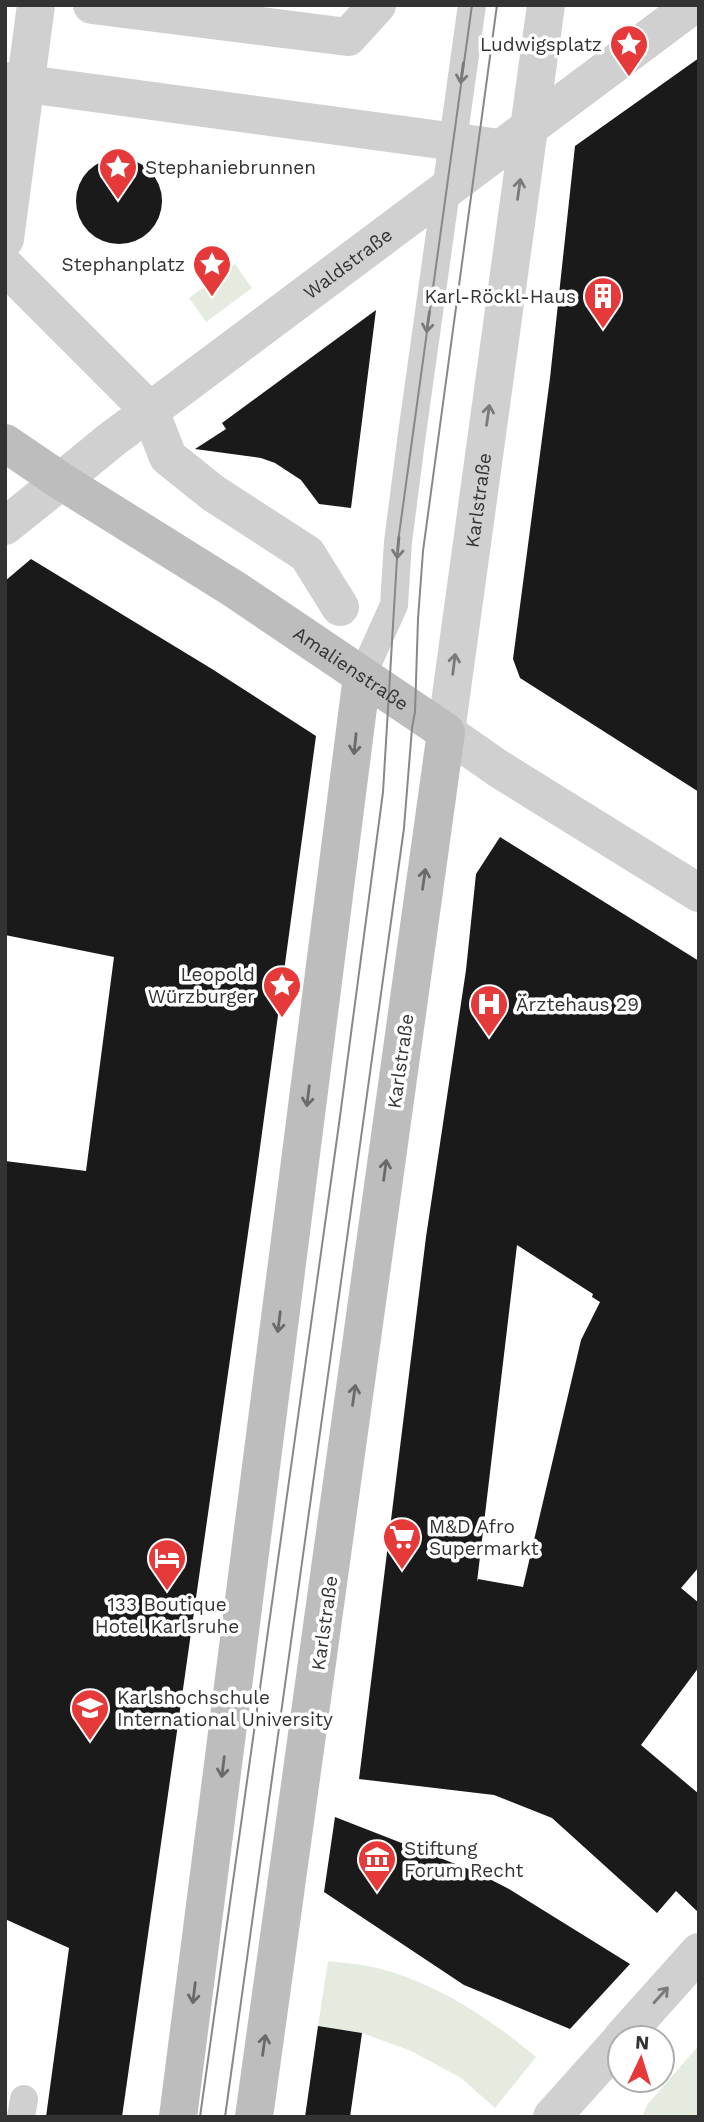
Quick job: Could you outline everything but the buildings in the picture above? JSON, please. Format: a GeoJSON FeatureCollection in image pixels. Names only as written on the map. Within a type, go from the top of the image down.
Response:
{"type":"FeatureCollection","features":[{"type":"Feature","properties":{"kind":"main road","name":"Amalienstraße"},"geometry":{"type":"LineString","coordinates":[[5,443],[233,589],[446,732]]}},
{"type":"Feature","properties":{"kind":"main road"},"geometry":{"type":"LineString","coordinates":[[178,2117],[362,676]]}},
{"type":"Feature","properties":{"kind":"main road","name":"Karlstraße"},"geometry":{"type":"LineString","coordinates":[[254,2117],[446,732]]}},
{"type":"Feature","properties":{"kind":"street"},"geometry":{"type":"LineString","coordinates":[[5,239],[15,82],[36,5]]}},
{"type":"Feature","properties":{"kind":"street"},"geometry":{"type":"LineString","coordinates":[[92,5],[348,37],[377,5]]}},
{"type":"Feature","properties":{"kind":"street","name":"Karlstraße"},"geometry":{"type":"LineString","coordinates":[[446,732],[514,138],[546,5]]}},
{"type":"Feature","properties":{"kind":"street","name":"Waldstraße"},"geometry":{"type":"LineString","coordinates":[[5,526],[150,411],[693,5]]}},
{"type":"Feature","properties":{"kind":"street"},"geometry":{"type":"LineString","coordinates":[[15,82],[454,142],[514,138]]}},
{"type":"Feature","properties":{"kind":"street"},"geometry":{"type":"LineString","coordinates":[[5,266],[150,411],[168,457],[213,493],[307,554],[340,607]]}},
{"type":"Feature","properties":{"kind":"street","name":"Amalienstraße"},"geometry":{"type":"LineString","coordinates":[[446,732],[499,769],[699,893]]}},
{"type":"Feature","properties":{"kind":"street"},"geometry":{"type":"LineString","coordinates":[[634,2024],[699,1952]]}},
{"type":"Feature","properties":{"kind":"street"},"geometry":{"type":"LineString","coordinates":[[552,2117],[606,2056]]}},
{"type":"Feature","properties":{"kind":"lane"},"geometry":{"type":"LineString","coordinates":[[362,676],[394,605],[398,547],[410,454],[472,5]]}},
{"type":"Feature","properties":{"kind":"shaded area"},"geometry":{"type":"Polygon","coordinates":[[[235,264],[252,288],[206,322],[189,298],[235,264]]]}},
{"type":"Feature","properties":{"kind":"shaded area"},"geometry":{"type":"Polygon","coordinates":[[[328,1961],[377,1968],[441,1992],[500,2029],[536,2057],[495,2108],[461,2078],[411,2051],[362,2033],[318,2026],[328,1961]]]}},
{"type":"Feature","properties":{"kind":"shaded area"},"geometry":{"type":"Polygon","coordinates":[[[699,2045],[699,2117],[642,2117],[647,2105],[657,2094],[676,2094],[676,2072],[699,2045]]]}},
{"type":"Feature","properties":{"kind":"water","name":"Stephaniebrunnen"},"geometry":{"type":"Polygon","coordinates":[[[111,158],[127,158],[150,170],[159,184],[162,201],[159,218],[150,232],[127,244],[111,244],[95,237],[83,225],[76,209],[76,193],[83,177],[95,165],[111,158]]]}},
{"type":"Feature","properties":{"kind":"tram line"},"geometry":{"type":"LineString","coordinates":[[200,2117],[383,792],[398,542],[472,5]]}},
{"type":"Feature","properties":{"kind":"tram line"},"geometry":{"type":"LineString","coordinates":[[225,2117],[404,828],[415,712],[423,551],[497,5]]}},
{"type":"Feature","properties":{"kind":"place","name":"Ludwigsplatz"},"geometry":{"type":"Point","coordinates":[629,78]}},
{"type":"Feature","properties":{"kind":"place","name":"Stephaniebrunnen"},"geometry":{"type":"Point","coordinates":[118,201]}},
{"type":"Feature","properties":{"kind":"place","name":"Stephanplatz"},"geometry":{"type":"Point","coordinates":[212,298]}},
{"type":"Feature","properties":{"kind":"place","name":"Karl-Röckl-Haus"},"geometry":{"type":"Point","coordinates":[603,330]}},
{"type":"Feature","properties":{"kind":"place","name":"Leopold Würzburger"},"geometry":{"type":"Point","coordinates":[282,1019]}},
{"type":"Feature","properties":{"kind":"place","name":"Ärztehaus 29"},"geometry":{"type":"Point","coordinates":[489,1038]}},
{"type":"Feature","properties":{"kind":"place","name":"M&D Afro Supermarkt"},"geometry":{"type":"Point","coordinates":[402,1571]}},
{"type":"Feature","properties":{"kind":"place","name":"133 Boutique Hotel Karlsruhe"},"geometry":{"type":"Point","coordinates":[167,1592]}},
{"type":"Feature","properties":{"kind":"place","name":"Karlshochschule International University"},"geometry":{"type":"Point","coordinates":[90,1742]}},
{"type":"Feature","properties":{"kind":"place","name":"Stiftung Forum Recht"},"geometry":{"type":"Point","coordinates":[377,1893]}}]}
